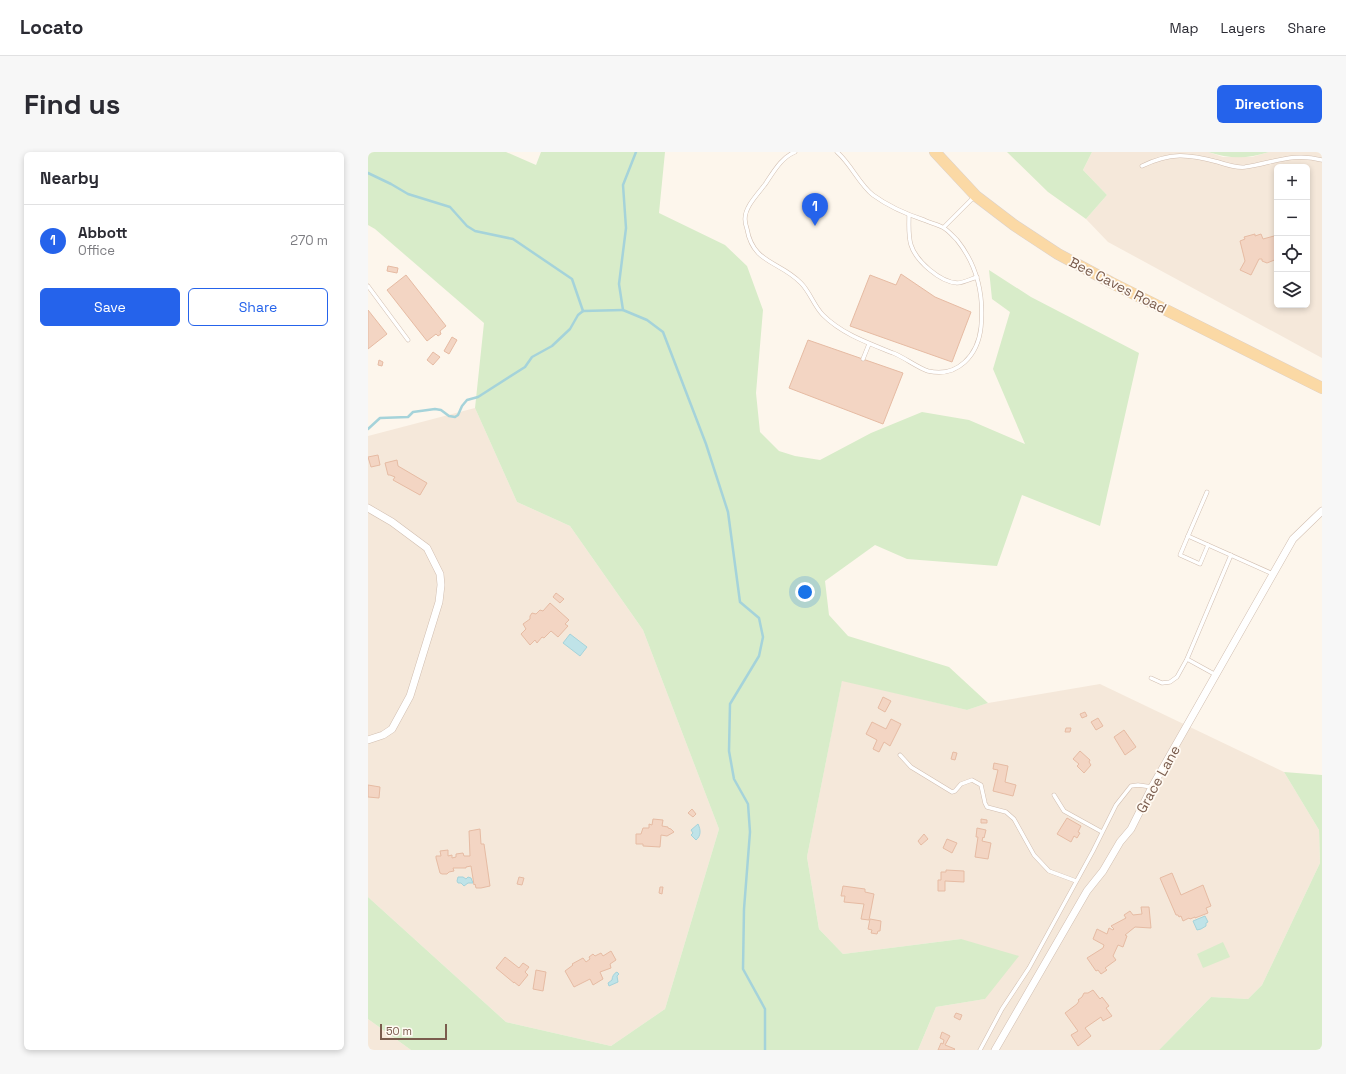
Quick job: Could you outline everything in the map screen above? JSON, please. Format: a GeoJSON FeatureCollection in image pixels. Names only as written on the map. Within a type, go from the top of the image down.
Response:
{"type":"FeatureCollection","features":[{"type":"Feature","properties":{"kind":"main road","name":"Bee Caves Road"},"geometry":{"type":"LineString","coordinates":[[935,152],[976,196],[1014,225],[1058,254],[1322,388]]}},
{"type":"Feature","properties":{"kind":"street"},"geometry":{"type":"LineString","coordinates":[[368,508],[392,522],[427,548],[440,574],[441,585],[439,602],[410,696],[392,728],[383,735],[368,740]]}},
{"type":"Feature","properties":{"kind":"street","name":"Grace Lane"},"geometry":{"type":"LineString","coordinates":[[995,1050],[1087,890],[1103,870],[1120,842],[1131,829],[1152,787],[1293,539],[1322,511]]}},
{"type":"Feature","properties":{"kind":"lane"},"geometry":{"type":"LineString","coordinates":[[795,152],[788,155],[779,165],[750,204],[745,219],[748,236],[755,251],[767,261],[786,271],[802,283],[822,315],[840,329],[869,344],[903,357],[927,371],[943,373],[956,369],[970,358],[980,335],[982,300],[977,277],[970,260],[957,241],[944,227],[909,215],[873,195],[845,159],[837,152]]}},
{"type":"Feature","properties":{"kind":"lane"},"geometry":{"type":"LineString","coordinates":[[1142,166],[1158,159],[1178,154],[1196,156],[1236,167],[1246,167],[1296,154],[1317,157],[1322,160]]}},
{"type":"Feature","properties":{"kind":"lane"},"geometry":{"type":"LineString","coordinates":[[944,227],[976,196]]}},
{"type":"Feature","properties":{"kind":"lane"},"geometry":{"type":"LineString","coordinates":[[909,215],[909,235],[917,258],[922,263],[946,281],[958,283],[977,277]]}},
{"type":"Feature","properties":{"kind":"lane"},"geometry":{"type":"LineString","coordinates":[[368,286],[408,340]]}},
{"type":"Feature","properties":{"kind":"lane"},"geometry":{"type":"LineString","coordinates":[[863,359],[869,344]]}},
{"type":"Feature","properties":{"kind":"lane"},"geometry":{"type":"LineString","coordinates":[[1207,492],[1180,555],[1200,564],[1208,545]]}},
{"type":"Feature","properties":{"kind":"lane"},"geometry":{"type":"LineString","coordinates":[[1188,536],[1273,574]]}},
{"type":"Feature","properties":{"kind":"lane"},"geometry":{"type":"LineString","coordinates":[[1150,678],[1162,683],[1170,682],[1177,677],[1187,659],[1231,555]]}},
{"type":"Feature","properties":{"kind":"lane"},"geometry":{"type":"LineString","coordinates":[[1187,659],[1216,675]]}},
{"type":"Feature","properties":{"kind":"lane"},"geometry":{"type":"LineString","coordinates":[[900,755],[911,767],[952,792],[961,784],[972,780],[981,785],[984,803],[988,806],[1006,812],[1014,819],[1034,855],[1049,870],[1076,882]]}},
{"type":"Feature","properties":{"kind":"lane"},"geometry":{"type":"LineString","coordinates":[[980,1050],[1002,1009],[1029,968],[1116,805],[1131,786],[1138,785],[1152,787]]}},
{"type":"Feature","properties":{"kind":"lane"},"geometry":{"type":"LineString","coordinates":[[1054,795],[1064,811],[1102,832]]}},
{"type":"Feature","properties":{"kind":"shaded area"},"geometry":{"type":"Polygon","coordinates":[[[1092,152],[1208,152],[1223,157],[1252,157],[1269,152],[1322,152],[1322,358],[1108,242],[1086,219],[1107,195],[1083,170],[1092,152]]]}},
{"type":"Feature","properties":{"kind":"shaded area"},"geometry":{"type":"Polygon","coordinates":[[[475,408],[517,502],[570,526],[643,630],[719,829],[665,1009],[611,1046],[506,1022],[368,897],[368,436],[475,408]]]}},
{"type":"Feature","properties":{"kind":"shaded area"},"geometry":{"type":"Polygon","coordinates":[[[842,680],[967,710],[988,703],[1100,684],[1284,772],[1319,830],[1320,863],[1262,985],[1248,999],[1211,997],[1159,1050],[918,1050],[936,1007],[985,999],[961,939],[843,954],[819,929],[807,857],[842,680]]]}},
{"type":"Feature","properties":{"kind":"shaded area"},"geometry":{"type":"Polygon","coordinates":[[[368,1019],[411,1050],[368,1050],[368,1019]]]}},
{"type":"Feature","properties":{"kind":"green space"},"geometry":{"type":"Polygon","coordinates":[[[368,152],[506,152],[536,165],[541,152],[665,152],[659,213],[725,245],[747,266],[763,310],[756,393],[760,432],[779,451],[795,456],[820,460],[871,433],[922,412],[969,420],[1025,444],[993,369],[1010,312],[992,299],[989,270],[1031,297],[1139,353],[1100,526],[1022,495],[997,566],[907,559],[875,545],[825,581],[829,615],[848,636],[949,667],[988,703],[967,710],[842,681],[807,857],[819,929],[843,954],[961,939],[1019,956],[985,999],[936,1007],[918,1050],[411,1050],[368,1019],[368,897],[506,1022],[611,1046],[665,1009],[719,829],[643,630],[570,526],[517,502],[475,408],[484,323],[375,229],[368,225],[368,152]]]}},
{"type":"Feature","properties":{"kind":"green space"},"geometry":{"type":"Polygon","coordinates":[[[1007,152],[1092,152],[1083,170],[1107,195],[1086,219],[1048,192],[1007,152]]]}},
{"type":"Feature","properties":{"kind":"green space"},"geometry":{"type":"Polygon","coordinates":[[[1208,152],[1269,152],[1246,157],[1231,157],[1208,152]]]}},
{"type":"Feature","properties":{"kind":"green space"},"geometry":{"type":"Polygon","coordinates":[[[1284,772],[1322,775],[1322,1050],[1159,1050],[1211,997],[1248,999],[1262,985],[1320,863],[1319,830],[1284,772]]]}},
{"type":"Feature","properties":{"kind":"green space"},"geometry":{"type":"Polygon","coordinates":[[[1223,942],[1230,957],[1203,968],[1197,954],[1223,942]]]}},
{"type":"Feature","properties":{"kind":"water"},"geometry":{"type":"Polygon","coordinates":[[[570,634],[587,647],[580,656],[563,643],[570,634]]]}},
{"type":"Feature","properties":{"kind":"water"},"geometry":{"type":"Polygon","coordinates":[[[698,824],[700,833],[696,840],[691,835],[693,833],[691,830],[698,824]]]}},
{"type":"Feature","properties":{"kind":"water"},"geometry":{"type":"Polygon","coordinates":[[[458,877],[463,877],[466,879],[468,877],[471,878],[473,883],[468,883],[464,886],[461,883],[458,883],[458,877]]]}},
{"type":"Feature","properties":{"kind":"water"},"geometry":{"type":"Polygon","coordinates":[[[1205,916],[1208,922],[1206,923],[1206,926],[1197,930],[1193,921],[1205,916]]]}},
{"type":"Feature","properties":{"kind":"water"},"geometry":{"type":"Polygon","coordinates":[[[617,972],[619,974],[617,976],[618,982],[609,986],[608,983],[617,972]]]}},
{"type":"Feature","properties":{"kind":"building"},"geometry":{"type":"Polygon","coordinates":[[[1261,234],[1263,239],[1274,236],[1274,260],[1267,263],[1262,261],[1262,259],[1259,259],[1251,275],[1240,270],[1245,261],[1240,241],[1245,239],[1244,237],[1261,234]]]}},
{"type":"Feature","properties":{"kind":"building"},"geometry":{"type":"Polygon","coordinates":[[[388,266],[398,268],[397,273],[387,271],[388,266]]]}},
{"type":"Feature","properties":{"kind":"building"},"geometry":{"type":"Polygon","coordinates":[[[901,274],[935,297],[971,312],[952,362],[850,326],[870,275],[896,285],[901,274]]]}},
{"type":"Feature","properties":{"kind":"building"},"geometry":{"type":"Polygon","coordinates":[[[406,275],[446,326],[440,331],[441,334],[438,336],[436,334],[427,341],[387,290],[406,275]]]}},
{"type":"Feature","properties":{"kind":"building"},"geometry":{"type":"Polygon","coordinates":[[[368,310],[387,334],[368,349],[368,310]]]}},
{"type":"Feature","properties":{"kind":"building"},"geometry":{"type":"Polygon","coordinates":[[[452,337],[457,340],[449,354],[444,351],[452,337]]]}},
{"type":"Feature","properties":{"kind":"building"},"geometry":{"type":"Polygon","coordinates":[[[808,340],[903,373],[883,424],[789,388],[808,340]]]}},
{"type":"Feature","properties":{"kind":"building"},"geometry":{"type":"Polygon","coordinates":[[[433,352],[440,357],[433,365],[427,360],[433,352]]]}},
{"type":"Feature","properties":{"kind":"building"},"geometry":{"type":"Polygon","coordinates":[[[379,360],[383,362],[382,366],[378,365],[379,360]]]}},
{"type":"Feature","properties":{"kind":"building"},"geometry":{"type":"Polygon","coordinates":[[[378,455],[380,465],[371,467],[368,457],[378,455]]]}},
{"type":"Feature","properties":{"kind":"building"},"geometry":{"type":"Polygon","coordinates":[[[397,460],[398,466],[427,483],[420,495],[393,480],[395,477],[388,475],[385,463],[397,460]]]}},
{"type":"Feature","properties":{"kind":"building"},"geometry":{"type":"Polygon","coordinates":[[[556,593],[564,599],[560,603],[553,597],[556,593]]]}},
{"type":"Feature","properties":{"kind":"building"},"geometry":{"type":"Polygon","coordinates":[[[550,603],[569,620],[565,624],[568,626],[558,637],[551,631],[544,638],[542,637],[537,643],[535,640],[530,645],[521,634],[526,629],[523,624],[530,619],[532,613],[536,614],[540,610],[543,611],[550,603]]]}},
{"type":"Feature","properties":{"kind":"building"},"geometry":{"type":"Polygon","coordinates":[[[883,697],[891,701],[885,712],[878,708],[883,697]]]}},
{"type":"Feature","properties":{"kind":"building"},"geometry":{"type":"Polygon","coordinates":[[[1085,712],[1087,716],[1082,718],[1080,714],[1085,712]]]}},
{"type":"Feature","properties":{"kind":"building"},"geometry":{"type":"Polygon","coordinates":[[[1098,718],[1103,726],[1096,730],[1091,722],[1098,718]]]}},
{"type":"Feature","properties":{"kind":"building"},"geometry":{"type":"Polygon","coordinates":[[[891,719],[901,724],[890,746],[884,742],[879,752],[873,749],[877,740],[866,734],[872,722],[886,729],[891,719]]]}},
{"type":"Feature","properties":{"kind":"building"},"geometry":{"type":"Polygon","coordinates":[[[1066,728],[1071,728],[1070,732],[1065,732],[1066,728]]]}},
{"type":"Feature","properties":{"kind":"building"},"geometry":{"type":"Polygon","coordinates":[[[1124,730],[1136,747],[1125,755],[1114,737],[1124,730]]]}},
{"type":"Feature","properties":{"kind":"building"},"geometry":{"type":"Polygon","coordinates":[[[1080,751],[1090,760],[1089,762],[1091,765],[1084,773],[1077,766],[1079,764],[1073,759],[1080,751]]]}},
{"type":"Feature","properties":{"kind":"building"},"geometry":{"type":"Polygon","coordinates":[[[953,752],[957,753],[955,760],[951,759],[953,752]]]}},
{"type":"Feature","properties":{"kind":"building"},"geometry":{"type":"Polygon","coordinates":[[[994,763],[1008,766],[1005,782],[1016,785],[1013,796],[993,791],[998,770],[993,769],[994,763]]]}},
{"type":"Feature","properties":{"kind":"building"},"geometry":{"type":"Polygon","coordinates":[[[368,785],[380,787],[379,798],[368,797],[368,785]]]}},
{"type":"Feature","properties":{"kind":"building"},"geometry":{"type":"Polygon","coordinates":[[[692,809],[696,814],[693,817],[688,813],[692,809]]]}},
{"type":"Feature","properties":{"kind":"building"},"geometry":{"type":"Polygon","coordinates":[[[1067,818],[1081,826],[1078,832],[1080,833],[1077,838],[1074,836],[1071,842],[1057,834],[1067,818]]]}},
{"type":"Feature","properties":{"kind":"building"},"geometry":{"type":"Polygon","coordinates":[[[653,819],[663,820],[662,826],[668,827],[674,832],[667,836],[661,835],[660,847],[636,844],[636,834],[641,834],[643,828],[649,828],[649,824],[652,825],[653,819]]]}},
{"type":"Feature","properties":{"kind":"building"},"geometry":{"type":"Polygon","coordinates":[[[981,819],[987,820],[987,823],[981,823],[981,819]]]}},
{"type":"Feature","properties":{"kind":"building"},"geometry":{"type":"Polygon","coordinates":[[[977,828],[986,830],[982,841],[991,843],[988,859],[975,857],[978,837],[976,837],[977,828]]]}},
{"type":"Feature","properties":{"kind":"building"},"geometry":{"type":"Polygon","coordinates":[[[480,829],[481,844],[484,844],[490,886],[476,888],[475,884],[474,885],[471,866],[466,868],[453,868],[454,871],[447,874],[440,873],[436,856],[441,856],[440,851],[448,850],[448,856],[452,855],[452,858],[456,857],[456,854],[463,853],[464,856],[470,856],[469,831],[480,829]]]}},
{"type":"Feature","properties":{"kind":"building"},"geometry":{"type":"Polygon","coordinates":[[[924,834],[928,839],[921,845],[918,841],[924,834]]]}},
{"type":"Feature","properties":{"kind":"building"},"geometry":{"type":"Polygon","coordinates":[[[947,839],[957,843],[952,853],[943,848],[947,839]]]}},
{"type":"Feature","properties":{"kind":"building"},"geometry":{"type":"Polygon","coordinates":[[[946,870],[964,871],[964,882],[945,881],[945,891],[938,891],[938,880],[941,880],[941,872],[946,872],[946,870]]]}},
{"type":"Feature","properties":{"kind":"building"},"geometry":{"type":"Polygon","coordinates":[[[1172,873],[1181,895],[1203,885],[1211,906],[1206,908],[1208,913],[1183,921],[1181,916],[1179,917],[1176,915],[1160,878],[1172,873]]]}},
{"type":"Feature","properties":{"kind":"building"},"geometry":{"type":"Polygon","coordinates":[[[519,877],[524,878],[522,885],[517,884],[519,877]]]}},
{"type":"Feature","properties":{"kind":"building"},"geometry":{"type":"Polygon","coordinates":[[[843,886],[865,889],[865,892],[874,894],[869,920],[861,919],[864,904],[844,902],[845,896],[841,896],[843,886]]]}},
{"type":"Feature","properties":{"kind":"building"},"geometry":{"type":"Polygon","coordinates":[[[660,887],[663,887],[662,894],[659,893],[660,887]]]}},
{"type":"Feature","properties":{"kind":"building"},"geometry":{"type":"Polygon","coordinates":[[[1141,907],[1149,907],[1151,928],[1135,927],[1125,935],[1127,936],[1123,947],[1118,945],[1113,956],[1116,960],[1105,968],[1107,970],[1101,974],[1098,970],[1096,971],[1087,958],[1103,948],[1104,945],[1093,939],[1097,929],[1107,934],[1109,928],[1114,929],[1111,926],[1126,918],[1124,915],[1130,911],[1133,915],[1142,914],[1141,907]]]}},
{"type":"Feature","properties":{"kind":"building"},"geometry":{"type":"Polygon","coordinates":[[[870,919],[881,921],[880,931],[878,931],[877,934],[871,933],[872,930],[868,929],[870,919]]]}},
{"type":"Feature","properties":{"kind":"building"},"geometry":{"type":"Polygon","coordinates":[[[611,951],[616,960],[610,964],[611,968],[600,972],[603,979],[593,985],[590,979],[574,987],[565,971],[573,965],[572,964],[583,958],[586,962],[593,954],[595,956],[601,953],[603,956],[611,951]]]}},
{"type":"Feature","properties":{"kind":"building"},"geometry":{"type":"Polygon","coordinates":[[[505,957],[519,968],[523,963],[529,967],[525,972],[528,975],[519,986],[496,968],[505,957]]]}},
{"type":"Feature","properties":{"kind":"building"},"geometry":{"type":"Polygon","coordinates":[[[536,970],[546,972],[543,991],[533,989],[536,970]]]}},
{"type":"Feature","properties":{"kind":"building"},"geometry":{"type":"Polygon","coordinates":[[[1093,990],[1100,999],[1102,997],[1109,1006],[1106,1008],[1112,1016],[1103,1021],[1101,1017],[1085,1028],[1091,1036],[1078,1046],[1071,1035],[1078,1031],[1065,1013],[1077,1004],[1079,1001],[1078,1000],[1084,993],[1088,993],[1093,990]]]}},
{"type":"Feature","properties":{"kind":"building"},"geometry":{"type":"Polygon","coordinates":[[[956,1013],[962,1015],[960,1020],[954,1017],[956,1013]]]}},
{"type":"Feature","properties":{"kind":"building"},"geometry":{"type":"Polygon","coordinates":[[[942,1032],[950,1036],[945,1045],[955,1049],[954,1050],[938,1050],[941,1043],[943,1044],[944,1040],[940,1038],[942,1032]]]}},
{"type":"Feature","properties":{"kind":"waterway"},"geometry":{"type":"LineString","coordinates":[[636,152],[623,185],[626,228],[619,284],[623,310],[647,320],[663,332],[706,444],[728,512],[740,602],[759,618],[763,637],[759,656],[730,704],[729,751],[734,779],[748,804],[750,832],[744,909],[743,969],[765,1009],[765,1050]]}},
{"type":"Feature","properties":{"kind":"waterway"},"geometry":{"type":"LineString","coordinates":[[368,173],[408,194],[450,207],[467,226],[475,231],[513,239],[572,279],[583,311]]}},
{"type":"Feature","properties":{"kind":"waterway"},"geometry":{"type":"LineString","coordinates":[[368,429],[380,418],[408,417],[413,412],[435,409],[441,410],[449,416],[455,417],[458,415],[462,406],[467,400],[478,397],[525,367],[532,357],[552,346],[570,329],[578,315],[583,311],[623,310]]}},
{"type":"Feature","properties":{"kind":"place","name":"Abbott"},"geometry":{"type":"Point","coordinates":[815,226]}}]}
